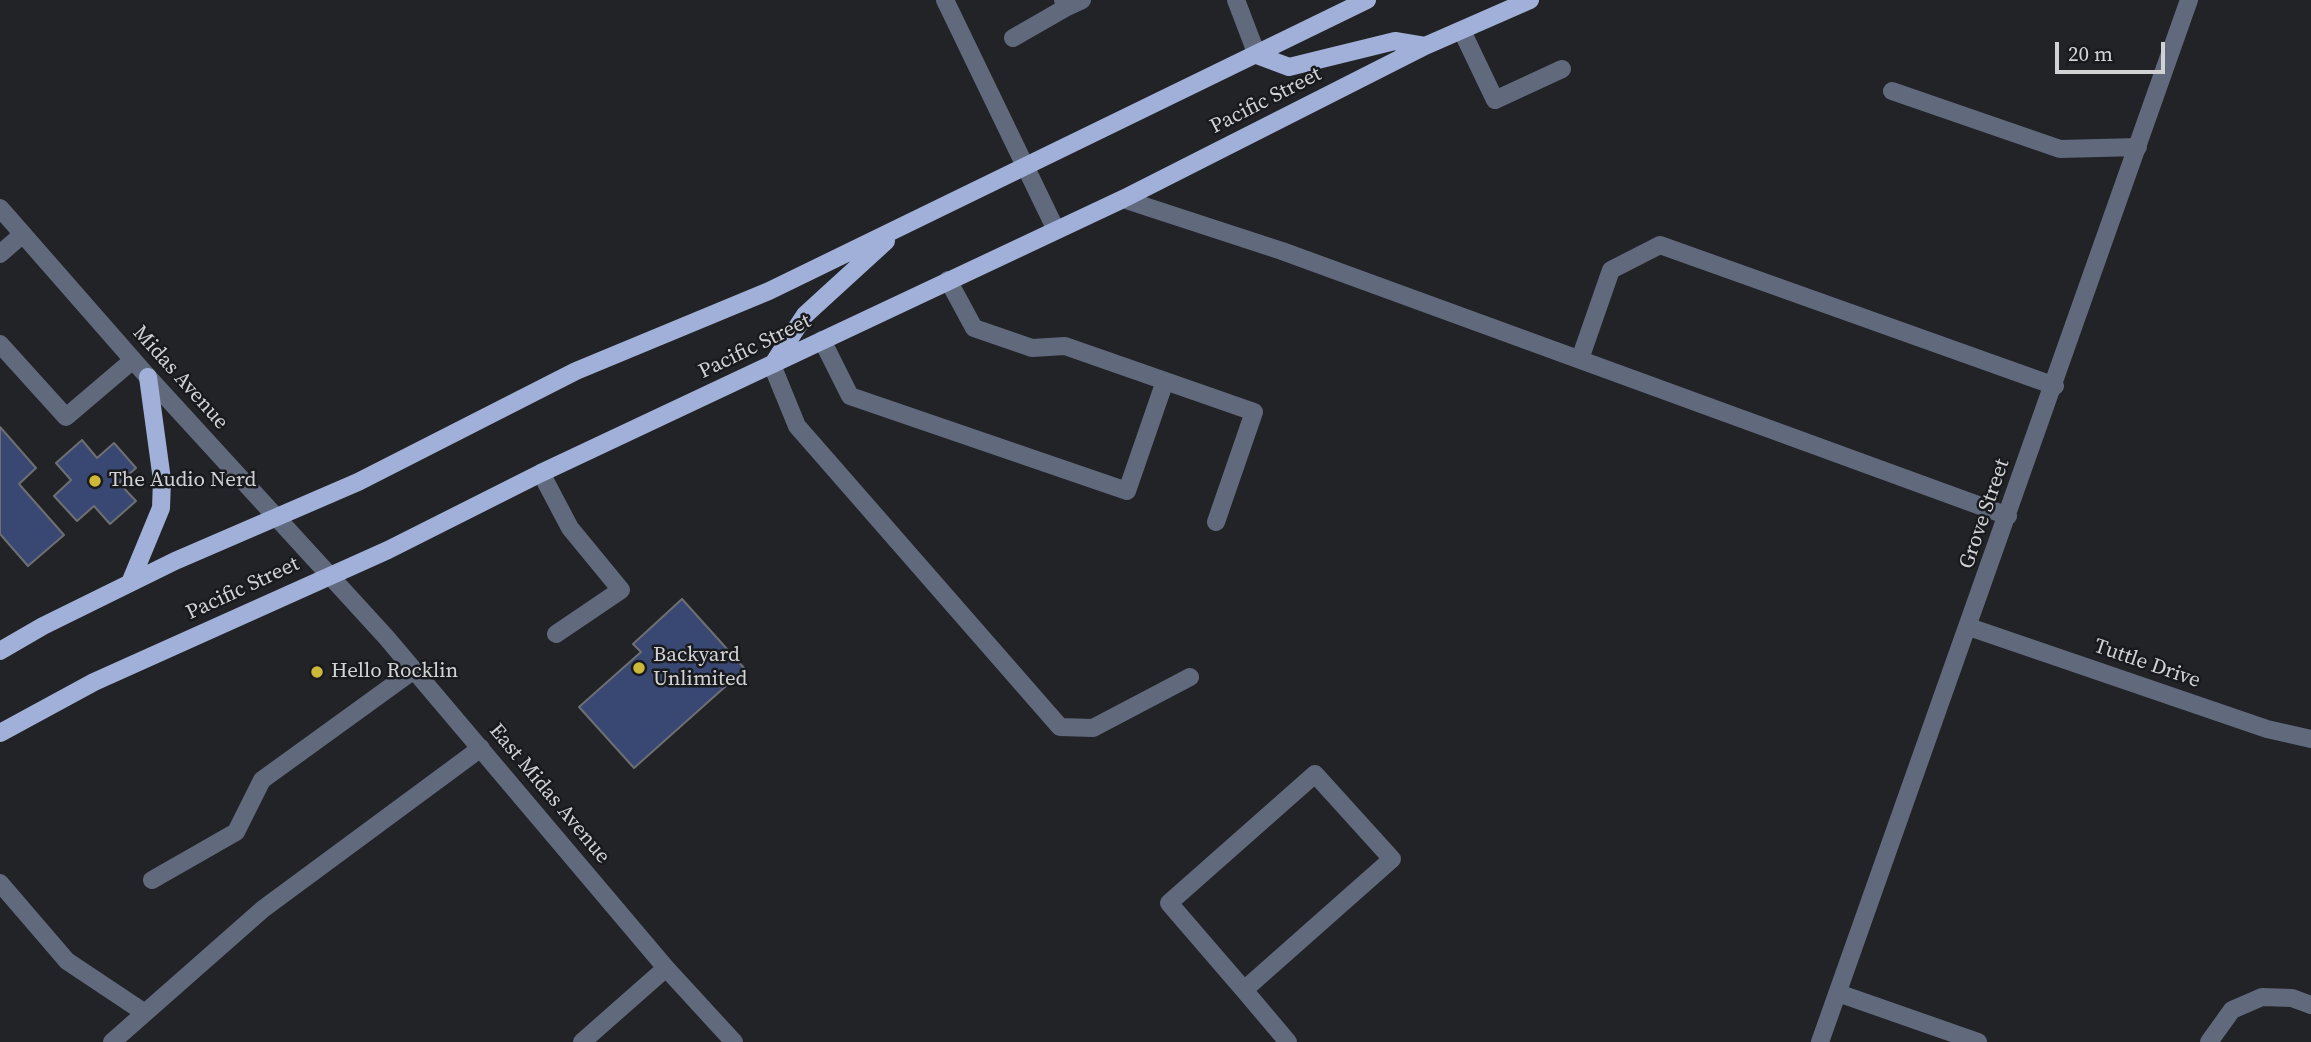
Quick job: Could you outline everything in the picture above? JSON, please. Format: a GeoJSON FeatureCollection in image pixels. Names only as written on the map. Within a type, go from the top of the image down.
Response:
{"type":"FeatureCollection","features":[{"type":"Feature","properties":{"kind":"main road"},"geometry":{"type":"LineString","coordinates":[[0,651],[130,583],[278,518],[446,438],[576,371],[769,291],[1367,0]]}},
{"type":"Feature","properties":{"kind":"main road","name":"Pacific Street"},"geometry":{"type":"LineString","coordinates":[[0,733],[94,682],[388,550],[541,473],[1123,198],[1425,46],[1530,0]]}},
{"type":"Feature","properties":{"kind":"main road"},"geometry":{"type":"LineString","coordinates":[[1257,55],[1289,67],[1395,41],[1425,46]]}},
{"type":"Feature","properties":{"kind":"main road"},"geometry":{"type":"LineString","coordinates":[[772,365],[805,315],[898,229]]}},
{"type":"Feature","properties":{"kind":"main road"},"geometry":{"type":"LineString","coordinates":[[130,583],[162,508],[162,480],[148,377]]}},
{"type":"Feature","properties":{"kind":"street"},"geometry":{"type":"LineString","coordinates":[[944,0],[1056,230]]}},
{"type":"Feature","properties":{"kind":"street"},"geometry":{"type":"LineString","coordinates":[[1236,0],[1257,55]]}},
{"type":"Feature","properties":{"kind":"street","name":"Grove Street"},"geometry":{"type":"LineString","coordinates":[[1820,1042],[2055,386],[2189,0]]}},
{"type":"Feature","properties":{"kind":"street"},"geometry":{"type":"LineString","coordinates":[[1013,37],[1071,2]]}},
{"type":"Feature","properties":{"kind":"street"},"geometry":{"type":"LineString","coordinates":[[1462,31],[1495,100],[1562,69]]}},
{"type":"Feature","properties":{"kind":"street"},"geometry":{"type":"LineString","coordinates":[[1892,91],[2060,149],[2138,147]]}},
{"type":"Feature","properties":{"kind":"street"},"geometry":{"type":"LineString","coordinates":[[1123,198],[1282,251],[2008,516]]}},
{"type":"Feature","properties":{"kind":"street","name":"Midas Avenue"},"geometry":{"type":"LineString","coordinates":[[0,208],[148,377],[329,575]]}},
{"type":"Feature","properties":{"kind":"street"},"geometry":{"type":"LineString","coordinates":[[0,254],[23,234]]}},
{"type":"Feature","properties":{"kind":"street"},"geometry":{"type":"LineString","coordinates":[[1580,359],[1611,270],[1660,245],[2055,386]]}},
{"type":"Feature","properties":{"kind":"street"},"geometry":{"type":"LineString","coordinates":[[948,279],[974,328],[1032,348],[1065,346],[1254,412],[1216,522]]}},
{"type":"Feature","properties":{"kind":"street"},"geometry":{"type":"LineString","coordinates":[[822,340],[850,396],[1127,491],[1165,381]]}},
{"type":"Feature","properties":{"kind":"street"},"geometry":{"type":"LineString","coordinates":[[0,344],[66,417],[133,360]]}},
{"type":"Feature","properties":{"kind":"street"},"geometry":{"type":"LineString","coordinates":[[772,365],[797,426],[1060,727],[1093,728],[1190,677]]}},
{"type":"Feature","properties":{"kind":"street"},"geometry":{"type":"LineString","coordinates":[[541,473],[570,528],[621,590],[556,634]]}},
{"type":"Feature","properties":{"kind":"street","name":"East Midas Avenue"},"geometry":{"type":"LineString","coordinates":[[329,575],[481,748],[666,968],[734,1042]]}},
{"type":"Feature","properties":{"kind":"street","name":"Tuttle Drive"},"geometry":{"type":"LineString","coordinates":[[1969,627],[2267,729],[2311,738]]}},
{"type":"Feature","properties":{"kind":"street"},"geometry":{"type":"LineString","coordinates":[[152,880],[236,832],[262,780],[414,670]]}},
{"type":"Feature","properties":{"kind":"street"},"geometry":{"type":"LineString","coordinates":[[112,1042],[263,909],[481,748]]}},
{"type":"Feature","properties":{"kind":"street"},"geometry":{"type":"LineString","coordinates":[[1244,990],[1392,859],[1315,774],[1169,903],[1288,1042]]}},
{"type":"Feature","properties":{"kind":"street"},"geometry":{"type":"LineString","coordinates":[[0,883],[67,961],[145,1013]]}},
{"type":"Feature","properties":{"kind":"street"},"geometry":{"type":"LineString","coordinates":[[582,1042],[666,968]]}},
{"type":"Feature","properties":{"kind":"street"},"geometry":{"type":"LineString","coordinates":[[1839,993],[1937,1035],[1979,1042]]}},
{"type":"Feature","properties":{"kind":"street"},"geometry":{"type":"LineString","coordinates":[[2209,1042],[2232,1010],[2262,998],[2292,998],[2311,1005]]}},
{"type":"Feature","properties":{"kind":"building"},"geometry":{"type":"Polygon","coordinates":[[[0,427],[36,468],[19,484],[64,535],[28,566],[0,534],[0,427]]]}},
{"type":"Feature","properties":{"kind":"building","name":"The Audio Nerd"},"geometry":{"type":"Polygon","coordinates":[[[82,440],[97,458],[114,443],[136,468],[119,483],[136,501],[110,524],[94,506],[77,521],[54,496],[71,480],[56,463],[82,440]]]}},
{"type":"Feature","properties":{"kind":"building"},"geometry":{"type":"Polygon","coordinates":[[[682,599],[745,669],[634,768],[579,707],[641,652],[633,644],[682,599]]]}},
{"type":"Feature","properties":{"kind":"place","name":"The Audio Nerd"},"geometry":{"type":"Point","coordinates":[95,481]}},
{"type":"Feature","properties":{"kind":"place","name":"Backyard Unlimited"},"geometry":{"type":"Point","coordinates":[639,668]}},
{"type":"Feature","properties":{"kind":"place","name":"Hello Rocklin"},"geometry":{"type":"Point","coordinates":[317,672]}}]}
